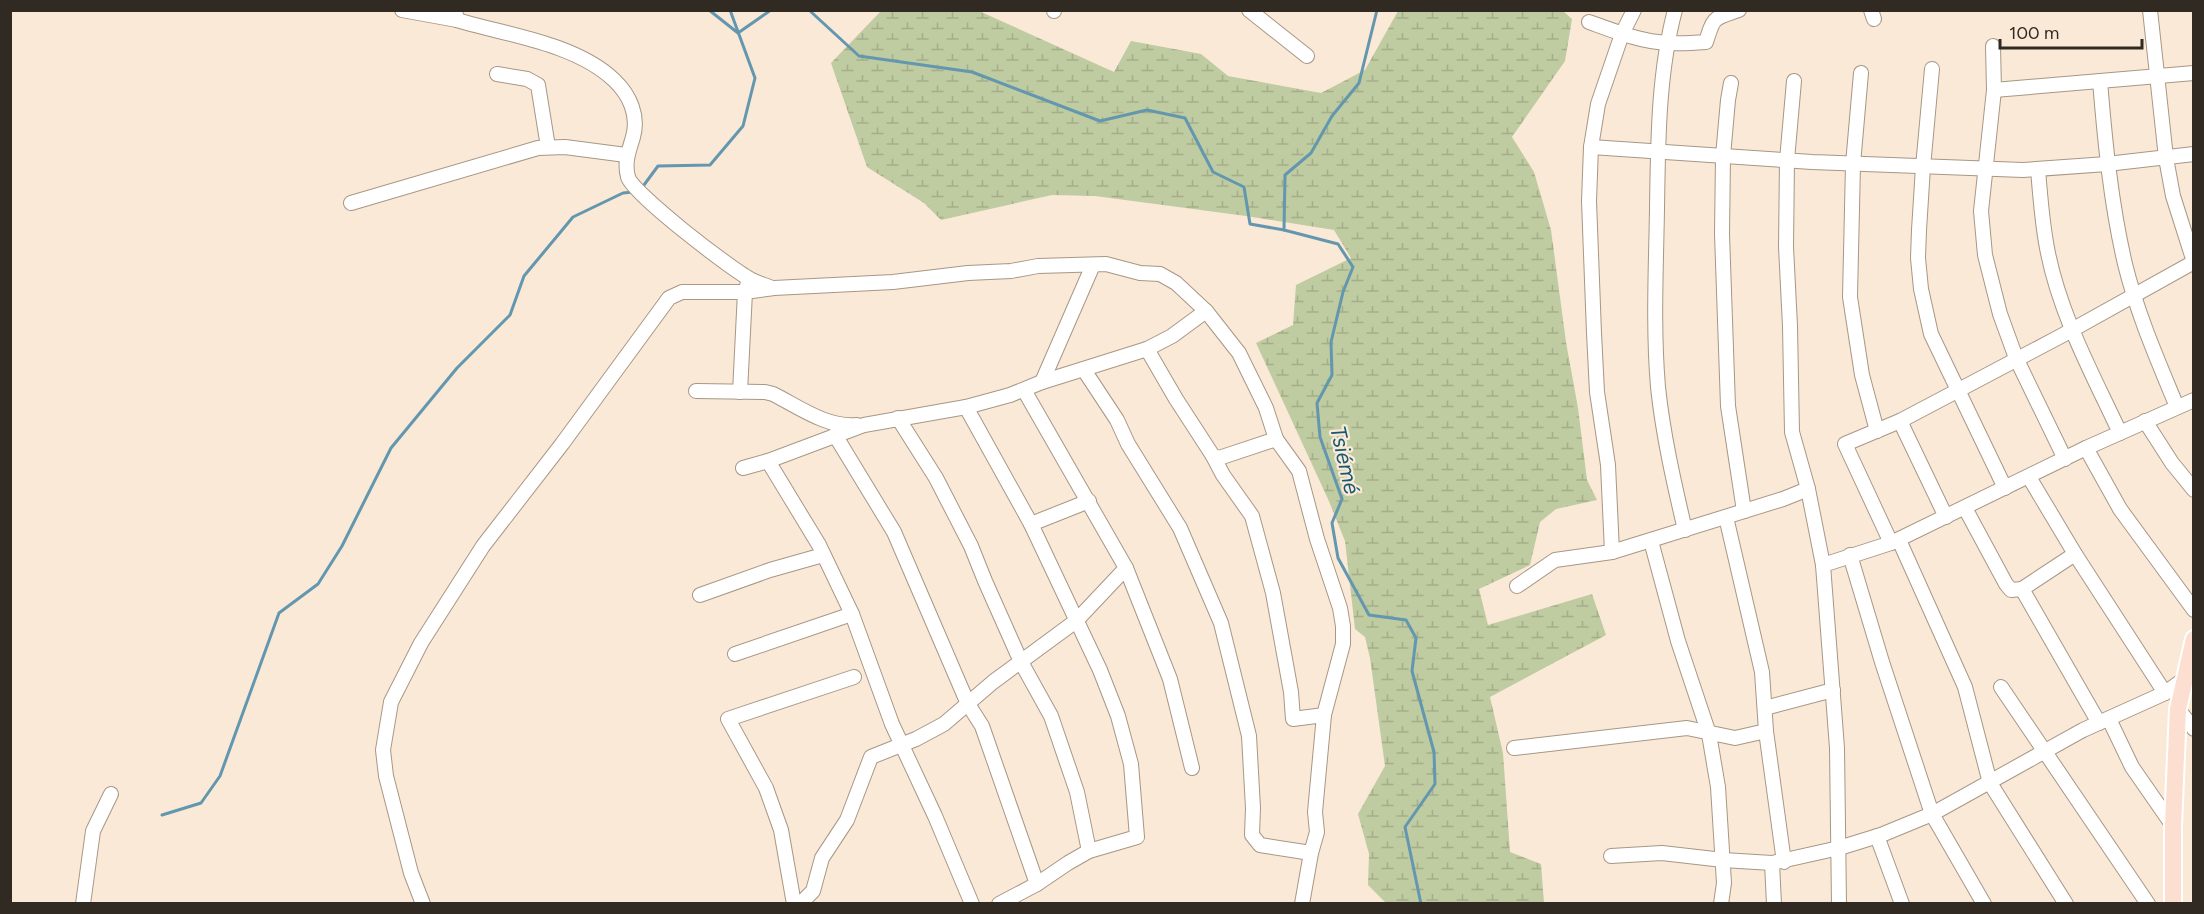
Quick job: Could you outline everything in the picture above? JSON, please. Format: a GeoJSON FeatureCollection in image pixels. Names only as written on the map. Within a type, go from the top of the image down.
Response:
{"type":"FeatureCollection","features":[{"type":"Feature","properties":{"kind":"main road"},"geometry":{"type":"LineString","coordinates":[[2173,903],[2173,826],[2178,709],[2193,639]]}},
{"type":"Feature","properties":{"kind":"street"},"geometry":{"type":"LineString","coordinates":[[402,10],[456,15],[565,50],[606,73],[621,88],[635,114],[633,135],[626,155],[628,179],[638,192],[747,285]]}},
{"type":"Feature","properties":{"kind":"street"},"geometry":{"type":"LineString","coordinates":[[1249,10],[1307,56]]}},
{"type":"Feature","properties":{"kind":"street"},"geometry":{"type":"LineString","coordinates":[[1612,552],[1608,465],[1597,393],[1589,201],[1591,147],[1598,104],[1622,34],[1634,10]]}},
{"type":"Feature","properties":{"kind":"street"},"geometry":{"type":"LineString","coordinates":[[1675,10],[1666,43],[1658,152],[1658,386],[1670,465],[1685,530]]}},
{"type":"Feature","properties":{"kind":"street"},"geometry":{"type":"LineString","coordinates":[[1589,22],[1622,34],[1666,43],[1706,42],[1712,22],[1716,18],[1739,10]]}},
{"type":"Feature","properties":{"kind":"street"},"geometry":{"type":"LineString","coordinates":[[2066,903],[1990,783],[1965,687],[1845,444],[1900,421],[2072,330],[2193,262],[2173,196],[2166,158],[2150,10]]}},
{"type":"Feature","properties":{"kind":"street"},"geometry":{"type":"LineString","coordinates":[[1993,46],[1994,90],[1981,211],[1985,255],[2000,314],[2016,358],[2065,459]]}},
{"type":"Feature","properties":{"kind":"street"},"geometry":{"type":"LineString","coordinates":[[1932,69],[1923,166],[1918,258],[1921,289],[1931,334],[2005,488]]}},
{"type":"Feature","properties":{"kind":"street"},"geometry":{"type":"LineString","coordinates":[[1994,90],[2193,73]]}},
{"type":"Feature","properties":{"kind":"street"},"geometry":{"type":"LineString","coordinates":[[497,74],[527,79],[538,86],[548,147]]}},
{"type":"Feature","properties":{"kind":"street"},"geometry":{"type":"LineString","coordinates":[[1861,74],[1853,164],[1850,297],[1862,375],[1877,431]]}},
{"type":"Feature","properties":{"kind":"street"},"geometry":{"type":"LineString","coordinates":[[1794,81],[1787,160],[1786,247],[1792,432],[1808,489],[1822,565],[1837,748],[1839,903]]}},
{"type":"Feature","properties":{"kind":"street"},"geometry":{"type":"LineString","coordinates":[[2100,81],[2107,164],[2126,265],[2158,361],[2177,407]]}},
{"type":"Feature","properties":{"kind":"street"},"geometry":{"type":"LineString","coordinates":[[1731,83],[1723,156],[1722,234],[1728,406],[1744,511]]}},
{"type":"Feature","properties":{"kind":"street"},"geometry":{"type":"LineString","coordinates":[[351,203],[526,150],[565,147],[626,155]]}},
{"type":"Feature","properties":{"kind":"street"},"geometry":{"type":"LineString","coordinates":[[1591,147],[1984,170],[2107,164],[2193,154]]}},
{"type":"Feature","properties":{"kind":"street"},"geometry":{"type":"LineString","coordinates":[[2038,169],[2047,249],[2072,330],[2120,433]]}},
{"type":"Feature","properties":{"kind":"street"},"geometry":{"type":"LineString","coordinates":[[422,903],[411,873],[394,808],[386,776],[383,750],[391,702],[397,686],[421,643],[483,546],[562,444],[669,298],[682,292],[747,285],[774,288],[893,282],[968,273],[1011,271],[1038,266],[1106,264],[1140,273],[1160,274],[1176,283],[1206,311],[1239,353],[1266,408],[1276,439],[1299,471],[1317,539],[1340,608],[1343,626],[1341,653],[1324,715],[1316,812],[1317,832],[1302,903]]}},
{"type":"Feature","properties":{"kind":"street"},"geometry":{"type":"LineString","coordinates":[[1042,382],[1093,266]]}},
{"type":"Feature","properties":{"kind":"street"},"geometry":{"type":"LineString","coordinates":[[740,392],[747,285]]}},
{"type":"Feature","properties":{"kind":"street"},"geometry":{"type":"LineString","coordinates":[[742,468],[768,461],[864,425],[966,407],[1147,349],[1172,336],[1206,311]]}},
{"type":"Feature","properties":{"kind":"street"},"geometry":{"type":"LineString","coordinates":[[1147,349],[1181,407],[1214,456],[1223,476],[1252,516],[1273,593],[1291,692],[1293,718],[1324,715]]}},
{"type":"Feature","properties":{"kind":"street"},"geometry":{"type":"LineString","coordinates":[[1084,370],[1117,420],[1128,444],[1180,528],[1221,623],[1249,736],[1253,808],[1252,835],[1260,844],[1311,853]]}},
{"type":"Feature","properties":{"kind":"street"},"geometry":{"type":"LineString","coordinates":[[1024,390],[1126,568],[1170,679],[1192,768]]}},
{"type":"Feature","properties":{"kind":"street"},"geometry":{"type":"LineString","coordinates":[[696,391],[773,394],[826,421],[848,426],[864,425]]}},
{"type":"Feature","properties":{"kind":"street"},"geometry":{"type":"LineString","coordinates":[[1822,565],[1895,542],[2086,448],[2193,400]]}},
{"type":"Feature","properties":{"kind":"street"},"geometry":{"type":"LineString","coordinates":[[966,407],[1031,524],[1100,670],[1118,716],[1131,764],[1137,837],[1089,851],[1037,884],[999,903]]}},
{"type":"Feature","properties":{"kind":"street"},"geometry":{"type":"LineString","coordinates":[[898,418],[936,478],[971,546],[1021,662],[1051,716],[1077,792],[1089,851]]}},
{"type":"Feature","properties":{"kind":"street"},"geometry":{"type":"LineString","coordinates":[[1900,421],[1946,518]]}},
{"type":"Feature","properties":{"kind":"street"},"geometry":{"type":"LineString","coordinates":[[2145,422],[2193,490]]}},
{"type":"Feature","properties":{"kind":"street"},"geometry":{"type":"LineString","coordinates":[[835,435],[894,532],[968,704],[982,726],[1037,884]]}},
{"type":"Feature","properties":{"kind":"street"},"geometry":{"type":"LineString","coordinates":[[1214,456],[1219,458],[1276,439]]}},
{"type":"Feature","properties":{"kind":"street"},"geometry":{"type":"LineString","coordinates":[[2086,448],[2120,509],[2193,610]]}},
{"type":"Feature","properties":{"kind":"street"},"geometry":{"type":"LineString","coordinates":[[768,461],[823,555],[852,614],[892,724],[972,903]]}},
{"type":"Feature","properties":{"kind":"street"},"geometry":{"type":"LineString","coordinates":[[2029,477],[2075,554],[2165,693]]}},
{"type":"Feature","properties":{"kind":"street"},"geometry":{"type":"LineString","coordinates":[[1517,585],[1555,560],[1612,552],[1808,489]]}},
{"type":"Feature","properties":{"kind":"street"},"geometry":{"type":"LineString","coordinates":[[1031,524],[1089,501]]}},
{"type":"Feature","properties":{"kind":"street"},"geometry":{"type":"LineString","coordinates":[[1965,508],[2008,588],[2022,589],[2075,554]]}},
{"type":"Feature","properties":{"kind":"street"},"geometry":{"type":"LineString","coordinates":[[1726,517],[1762,672],[1778,862],[1774,903]]}},
{"type":"Feature","properties":{"kind":"street"},"geometry":{"type":"LineString","coordinates":[[1651,541],[1678,641],[1709,734],[1716,773],[1723,860],[1724,884],[1721,903]]}},
{"type":"Feature","properties":{"kind":"street"},"geometry":{"type":"LineString","coordinates":[[700,595],[770,570],[823,555]]}},
{"type":"Feature","properties":{"kind":"street"},"geometry":{"type":"LineString","coordinates":[[1850,555],[1932,814],[1984,903]]}},
{"type":"Feature","properties":{"kind":"street"},"geometry":{"type":"LineString","coordinates":[[800,903],[813,891],[822,858],[847,820],[871,757],[916,739],[944,724],[1076,621],[1126,568]]}},
{"type":"Feature","properties":{"kind":"street"},"geometry":{"type":"LineString","coordinates":[[2022,589],[2132,767],[2173,826]]}},
{"type":"Feature","properties":{"kind":"street"},"geometry":{"type":"LineString","coordinates":[[735,654],[852,614]]}},
{"type":"Feature","properties":{"kind":"street"},"geometry":{"type":"LineString","coordinates":[[794,903],[781,830],[766,789],[728,719],[854,677]]}},
{"type":"Feature","properties":{"kind":"street"},"geometry":{"type":"LineString","coordinates":[[1611,856],[1662,853],[1723,860],[1778,862],[1839,848],[1932,814],[2046,751],[2165,693],[2183,680]]}},
{"type":"Feature","properties":{"kind":"street"},"geometry":{"type":"LineString","coordinates":[[2001,687],[2148,903]]}},
{"type":"Feature","properties":{"kind":"street"},"geometry":{"type":"LineString","coordinates":[[1766,708],[1833,690]]}},
{"type":"Feature","properties":{"kind":"street"},"geometry":{"type":"LineString","coordinates":[[2178,709],[2193,729]]}},
{"type":"Feature","properties":{"kind":"street"},"geometry":{"type":"LineString","coordinates":[[1514,748],[1687,728],[1735,738],[1766,731]]}},
{"type":"Feature","properties":{"kind":"street"},"geometry":{"type":"LineString","coordinates":[[83,903],[93,831],[111,794]]}},
{"type":"Feature","properties":{"kind":"street"},"geometry":{"type":"LineString","coordinates":[[1877,836],[1902,903]]}},
{"type":"Feature","properties":{"kind":"green space"},"geometry":{"type":"Polygon","coordinates":[[[1562,10],[1572,19],[1565,61],[1512,137],[1534,172],[1551,230],[1587,480],[1597,500],[1556,509],[1540,522],[1530,565],[1479,589],[1488,625],[1592,594],[1606,635],[1490,697],[1503,753],[1510,852],[1541,864],[1544,903],[1386,903],[1368,885],[1369,854],[1358,814],[1385,766],[1370,658],[1365,637],[1355,629],[1345,541],[1256,343],[1293,325],[1296,285],[1351,258],[1334,230],[1095,196],[1052,195],[941,220],[924,203],[867,167],[831,63],[881,11],[979,11],[1114,72],[1131,41],[1201,54],[1228,76],[1321,93],[1365,70],[1398,11],[1562,10]]]}},
{"type":"Feature","properties":{"kind":"waterway"},"geometry":{"type":"LineString","coordinates":[[709,10],[738,33],[771,10]]}},
{"type":"Feature","properties":{"kind":"waterway"},"geometry":{"type":"LineString","coordinates":[[641,189],[658,166],[710,165],[743,126],[755,78],[730,10]]}},
{"type":"Feature","properties":{"kind":"waterway"},"geometry":{"type":"LineString","coordinates":[[809,10],[859,56],[972,72],[1100,121],[1147,110],[1185,118],[1213,172],[1244,187],[1250,224],[1284,230]]}},
{"type":"Feature","properties":{"kind":"waterway","name":"Tsiémé"},"geometry":{"type":"LineString","coordinates":[[1377,10],[1359,83],[1332,116],[1311,153],[1285,175],[1284,230],[1338,244],[1353,267],[1343,292],[1331,342],[1332,375],[1317,403],[1320,437],[1342,499],[1332,523],[1338,558],[1369,615],[1406,620],[1416,638],[1412,671],[1434,752],[1435,784],[1405,827],[1421,904]]}},
{"type":"Feature","properties":{"kind":"waterway"},"geometry":{"type":"LineString","coordinates":[[162,815],[201,803],[220,776],[279,613],[318,584],[342,546],[391,448],[457,368],[510,315],[524,276],[573,217],[623,193],[633,192]]}}]}
